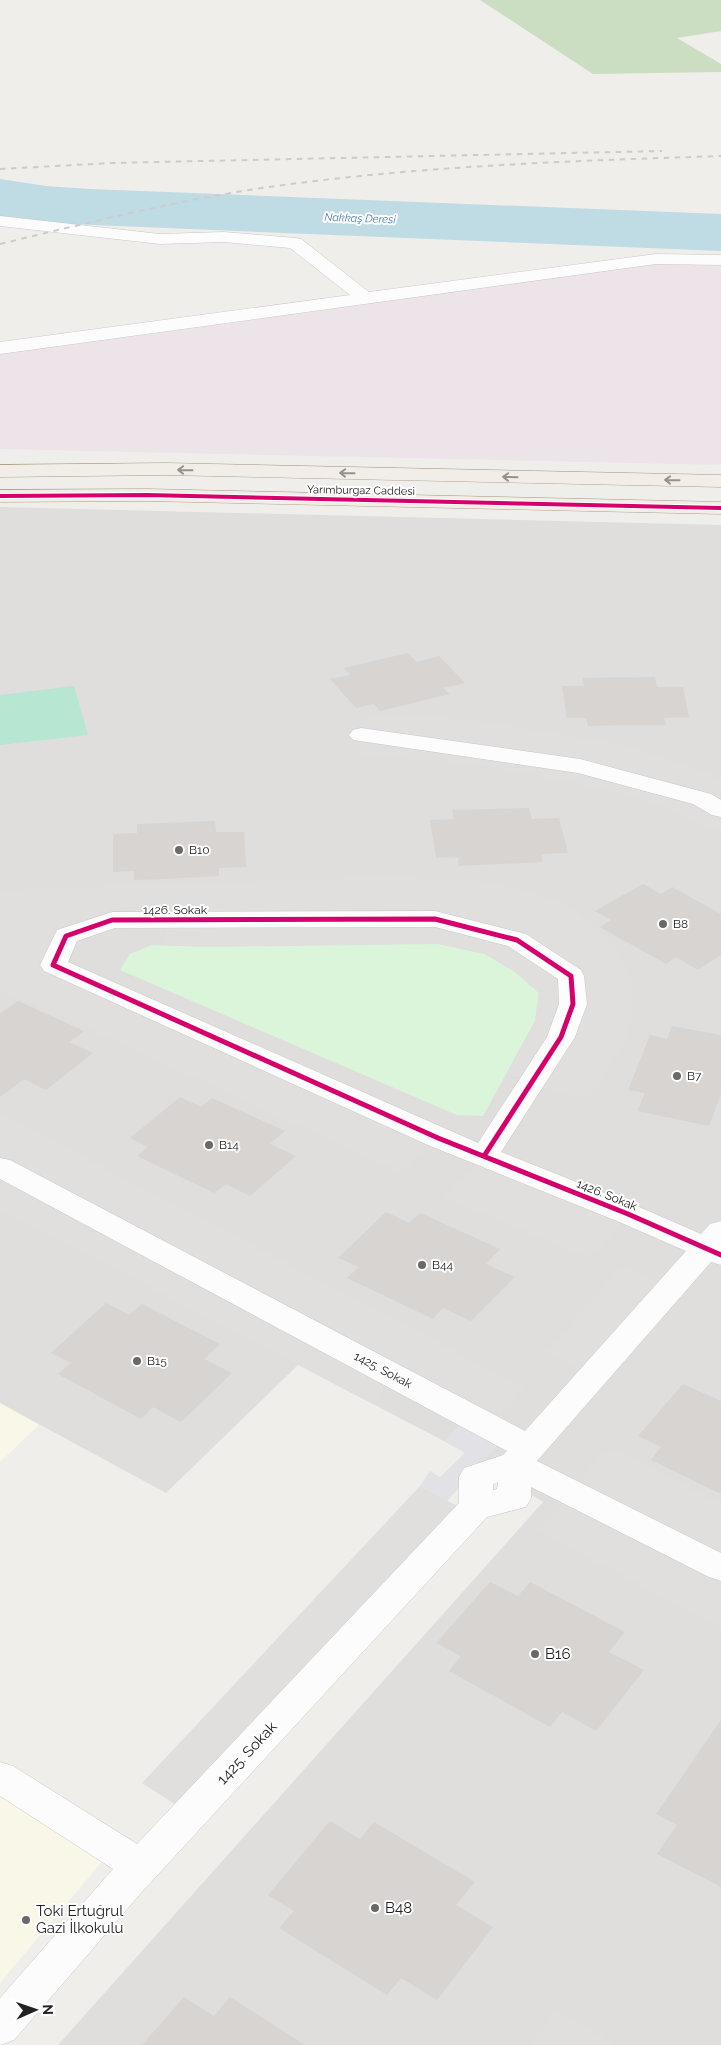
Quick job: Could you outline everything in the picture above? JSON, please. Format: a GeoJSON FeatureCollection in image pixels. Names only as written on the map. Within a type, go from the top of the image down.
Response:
{"type":"FeatureCollection","features":[{"type":"Feature","properties":{"kind":"main road","name":"Yarımburgaz Caddesi"},"geometry":{"type":"LineString","coordinates":[[0,470],[166,469],[721,481]]}},
{"type":"Feature","properties":{"kind":"main road","name":"Yarımburgaz Caddesi"},"geometry":{"type":"LineString","coordinates":[[0,496],[147,495],[721,508]]}},
{"type":"Feature","properties":{"kind":"street"},"geometry":{"type":"LineString","coordinates":[[0,221],[160,239],[224,237],[294,244],[365,298]]}},
{"type":"Feature","properties":{"kind":"street"},"geometry":{"type":"LineString","coordinates":[[0,348],[656,259],[721,260]]}},
{"type":"Feature","properties":{"kind":"street"},"geometry":{"type":"LineString","coordinates":[[361,734],[580,766],[702,799],[721,810]]}},
{"type":"Feature","properties":{"kind":"street","name":"1426. Sokak"},"geometry":{"type":"LineString","coordinates":[[484,1156],[561,1037],[573,1004],[571,976],[518,940],[435,919],[112,920],[66,936],[53,965],[438,1138],[628,1214],[716,1245]]}},
{"type":"Feature","properties":{"kind":"street","name":"1425. Sokak"},"geometry":{"type":"LineString","coordinates":[[0,1167],[721,1568]]}},
{"type":"Feature","properties":{"kind":"street"},"geometry":{"type":"LineString","coordinates":[[522,1456],[716,1245]]}},
{"type":"Feature","properties":{"kind":"street","name":"1425. Sokak"},"geometry":{"type":"LineString","coordinates":[[0,2028],[141,1867],[476,1507],[514,1498],[522,1456]]}},
{"type":"Feature","properties":{"kind":"street"},"geometry":{"type":"LineString","coordinates":[[0,1777],[141,1867]]}},
{"type":"Feature","properties":{"kind":"shaded area"},"geometry":{"type":"Polygon","coordinates":[[[721,255],[721,465],[0,449],[0,346],[721,255]]]}},
{"type":"Feature","properties":{"kind":"shaded area"},"geometry":{"type":"Polygon","coordinates":[[[0,507],[721,525],[721,2045],[58,2045],[543,1502],[465,1452],[298,1365],[166,1493],[0,1403],[0,507]]]}},
{"type":"Feature","properties":{"kind":"shaded area"},"geometry":{"type":"Polygon","coordinates":[[[372,716],[479,721],[632,747],[710,775],[721,781],[721,832],[668,808],[605,789],[459,762],[360,755],[361,735],[372,716]]]}},
{"type":"Feature","properties":{"kind":"shaded area"},"geometry":{"type":"Polygon","coordinates":[[[388,877],[490,882],[568,904],[606,935],[626,968],[634,988],[634,1014],[625,1041],[591,1095],[567,1095],[531,1084],[532,1081],[506,1074],[535,1021],[539,993],[515,972],[485,954],[438,944],[206,947],[164,945],[168,920],[112,920],[66,936],[53,965],[438,1138],[400,1172],[63,1017],[0,990],[0,892],[7,890],[388,877]]]}},
{"type":"Feature","properties":{"kind":"shaded area"},"geometry":{"type":"Polygon","coordinates":[[[0,1114],[525,1388],[489,1427],[398,1378],[371,1403],[90,1255],[0,1211],[0,1114]]]}},
{"type":"Feature","properties":{"kind":"shaded area"},"geometry":{"type":"Polygon","coordinates":[[[484,1156],[628,1214],[590,1258],[444,1198],[484,1156]]]}},
{"type":"Feature","properties":{"kind":"shaded area"},"geometry":{"type":"Polygon","coordinates":[[[623,1265],[671,1288],[593,1376],[545,1352],[623,1265]]]}},
{"type":"Feature","properties":{"kind":"shaded area"},"geometry":{"type":"Polygon","coordinates":[[[0,1403],[39,1425],[0,1462],[0,1403]]]}},
{"type":"Feature","properties":{"kind":"shaded area"},"geometry":{"type":"Polygon","coordinates":[[[468,1417],[498,1445],[447,1501],[420,1486],[430,1471],[440,1477],[465,1453],[444,1441],[468,1417]]]}},
{"type":"Feature","properties":{"kind":"shaded area"},"geometry":{"type":"Polygon","coordinates":[[[604,1449],[621,1452],[721,1505],[721,1627],[537,1531],[572,1493],[604,1449]]]}},
{"type":"Feature","properties":{"kind":"shaded area"},"geometry":{"type":"Polygon","coordinates":[[[420,1486],[470,1513],[190,1814],[142,1783],[420,1486]]]}},
{"type":"Feature","properties":{"kind":"shaded area","name":"Toki Ertuğrul Gazi İlkokulu"},"geometry":{"type":"Polygon","coordinates":[[[0,1792],[106,1857],[0,1983],[0,1792]]]}},
{"type":"Feature","properties":{"kind":"shaded area"},"geometry":{"type":"Polygon","coordinates":[[[556,2010],[616,2045],[530,2045],[556,2010]]]}},
{"type":"Feature","properties":{"kind":"green space"},"geometry":{"type":"Polygon","coordinates":[[[480,0],[721,0],[721,31],[677,38],[721,64],[721,72],[593,74],[480,0]]]}},
{"type":"Feature","properties":{"kind":"green space"},"geometry":{"type":"Polygon","coordinates":[[[74,686],[88,735],[0,745],[0,695],[74,686]]]}},
{"type":"Feature","properties":{"kind":"green space"},"geometry":{"type":"Polygon","coordinates":[[[438,944],[485,954],[515,972],[539,993],[535,1021],[483,1116],[457,1115],[120,970],[130,954],[152,945],[206,947],[438,944]]]}},
{"type":"Feature","properties":{"kind":"water","name":"Nakkaş Deresi"},"geometry":{"type":"Polygon","coordinates":[[[0,179],[46,186],[90,189],[721,214],[721,251],[70,224],[0,218],[0,179]]]}},
{"type":"Feature","properties":{"kind":"building"},"geometry":{"type":"Polygon","coordinates":[[[408,653],[417,662],[439,656],[465,683],[443,688],[450,694],[380,711],[374,704],[356,708],[330,679],[350,675],[344,668],[408,653]]]}},
{"type":"Feature","properties":{"kind":"building"},"geometry":{"type":"Polygon","coordinates":[[[655,677],[657,687],[683,687],[689,717],[664,718],[666,725],[588,726],[586,718],[567,718],[562,686],[584,686],[583,678],[655,677]]]}},
{"type":"Feature","properties":{"kind":"building"},"geometry":{"type":"Polygon","coordinates":[[[529,808],[532,819],[559,818],[568,853],[541,854],[543,862],[459,866],[458,857],[436,858],[430,820],[454,819],[452,810],[529,808]]]}},
{"type":"Feature","properties":{"kind":"building","name":"B10"},"geometry":{"type":"Polygon","coordinates":[[[215,821],[216,832],[244,832],[246,867],[219,868],[219,876],[163,879],[134,880],[134,871],[113,872],[113,834],[137,833],[137,824],[215,821]]]}},
{"type":"Feature","properties":{"kind":"building","name":"B8"},"geometry":{"type":"Polygon","coordinates":[[[643,884],[661,894],[672,887],[721,914],[721,955],[698,970],[676,957],[666,964],[600,927],[611,920],[595,911],[643,884]]]}},
{"type":"Feature","properties":{"kind":"building"},"geometry":{"type":"Polygon","coordinates":[[[18,1001],[84,1031],[69,1042],[93,1053],[46,1090],[24,1079],[0,1097],[0,1014],[18,1001]]]}},
{"type":"Feature","properties":{"kind":"building","name":"B7"},"geometry":{"type":"Polygon","coordinates":[[[672,1026],[721,1035],[721,1094],[709,1126],[637,1111],[645,1093],[628,1090],[650,1035],[667,1039],[672,1026]]]}},
{"type":"Feature","properties":{"kind":"building","name":"B14"},"geometry":{"type":"Polygon","coordinates":[[[180,1097],[201,1107],[212,1098],[285,1131],[270,1144],[296,1156],[250,1196],[226,1184],[214,1193],[137,1156],[148,1147],[130,1138],[180,1097]]]}},
{"type":"Feature","properties":{"kind":"building","name":"B44"},"geometry":{"type":"Polygon","coordinates":[[[386,1212],[409,1223],[420,1213],[500,1249],[486,1264],[515,1277],[471,1321],[443,1308],[433,1319],[347,1278],[359,1267],[338,1258],[386,1212]]]}},
{"type":"Feature","properties":{"kind":"building","name":"B15"},"geometry":{"type":"Polygon","coordinates":[[[106,1303],[129,1315],[142,1304],[220,1344],[204,1359],[232,1373],[181,1422],[153,1407],[141,1419],[58,1374],[71,1363],[51,1353],[106,1303]]]}},
{"type":"Feature","properties":{"kind":"building"},"geometry":{"type":"Polygon","coordinates":[[[683,1384],[721,1401],[721,1494],[651,1460],[661,1447],[638,1436],[683,1384]]]}},
{"type":"Feature","properties":{"kind":"building","name":"B16"},"geometry":{"type":"Polygon","coordinates":[[[490,1582],[518,1596],[530,1582],[625,1632],[609,1652],[644,1670],[596,1731],[562,1712],[550,1727],[449,1671],[461,1656],[436,1643],[490,1582]]]}},
{"type":"Feature","properties":{"kind":"building"},"geometry":{"type":"Polygon","coordinates":[[[721,1720],[721,1887],[657,1854],[677,1825],[656,1814],[721,1720]]]}},
{"type":"Feature","properties":{"kind":"building","name":"B48"},"geometry":{"type":"Polygon","coordinates":[[[330,1821],[360,1839],[374,1822],[475,1882],[456,1905],[493,1927],[437,2000],[401,1978],[387,1995],[279,1928],[294,1911],[268,1895],[330,1821]]]}},
{"type":"Feature","properties":{"kind":"building"},"geometry":{"type":"Polygon","coordinates":[[[184,1997],[214,2016],[230,1997],[305,2045],[142,2045],[184,1997]]]}},
{"type":"Feature","properties":{"kind":"railway"},"geometry":{"type":"LineString","coordinates":[[0,169],[111,163],[662,151]]}},
{"type":"Feature","properties":{"kind":"railway"},"geometry":{"type":"LineString","coordinates":[[0,244],[196,199],[262,188],[376,174],[491,166],[721,156]]}},
{"type":"Feature","properties":{"kind":"cycle path"},"geometry":{"type":"LineString","coordinates":[[0,496],[147,495],[721,508]]}},
{"type":"Feature","properties":{"kind":"cycle path"},"geometry":{"type":"LineString","coordinates":[[484,1156],[561,1037],[573,1004],[571,976],[517,940],[435,919],[112,920],[66,936],[53,965],[438,1138],[628,1214],[721,1255]]}},
{"type":"Feature","properties":{"kind":"place","name":"B10"},"geometry":{"type":"Point","coordinates":[179,850]}},
{"type":"Feature","properties":{"kind":"place","name":"B8"},"geometry":{"type":"Point","coordinates":[663,924]}},
{"type":"Feature","properties":{"kind":"place","name":"B7"},"geometry":{"type":"Point","coordinates":[677,1076]}},
{"type":"Feature","properties":{"kind":"place","name":"B14"},"geometry":{"type":"Point","coordinates":[209,1145]}},
{"type":"Feature","properties":{"kind":"place","name":"B44"},"geometry":{"type":"Point","coordinates":[422,1265]}},
{"type":"Feature","properties":{"kind":"place","name":"B15"},"geometry":{"type":"Point","coordinates":[137,1361]}},
{"type":"Feature","properties":{"kind":"place","name":"B16"},"geometry":{"type":"Point","coordinates":[535,1654]}},
{"type":"Feature","properties":{"kind":"place","name":"B48"},"geometry":{"type":"Point","coordinates":[375,1908]}},
{"type":"Feature","properties":{"kind":"place","name":"Toki Ertuğrul Gazi İlkokulu"},"geometry":{"type":"Point","coordinates":[26,1920]}}]}
